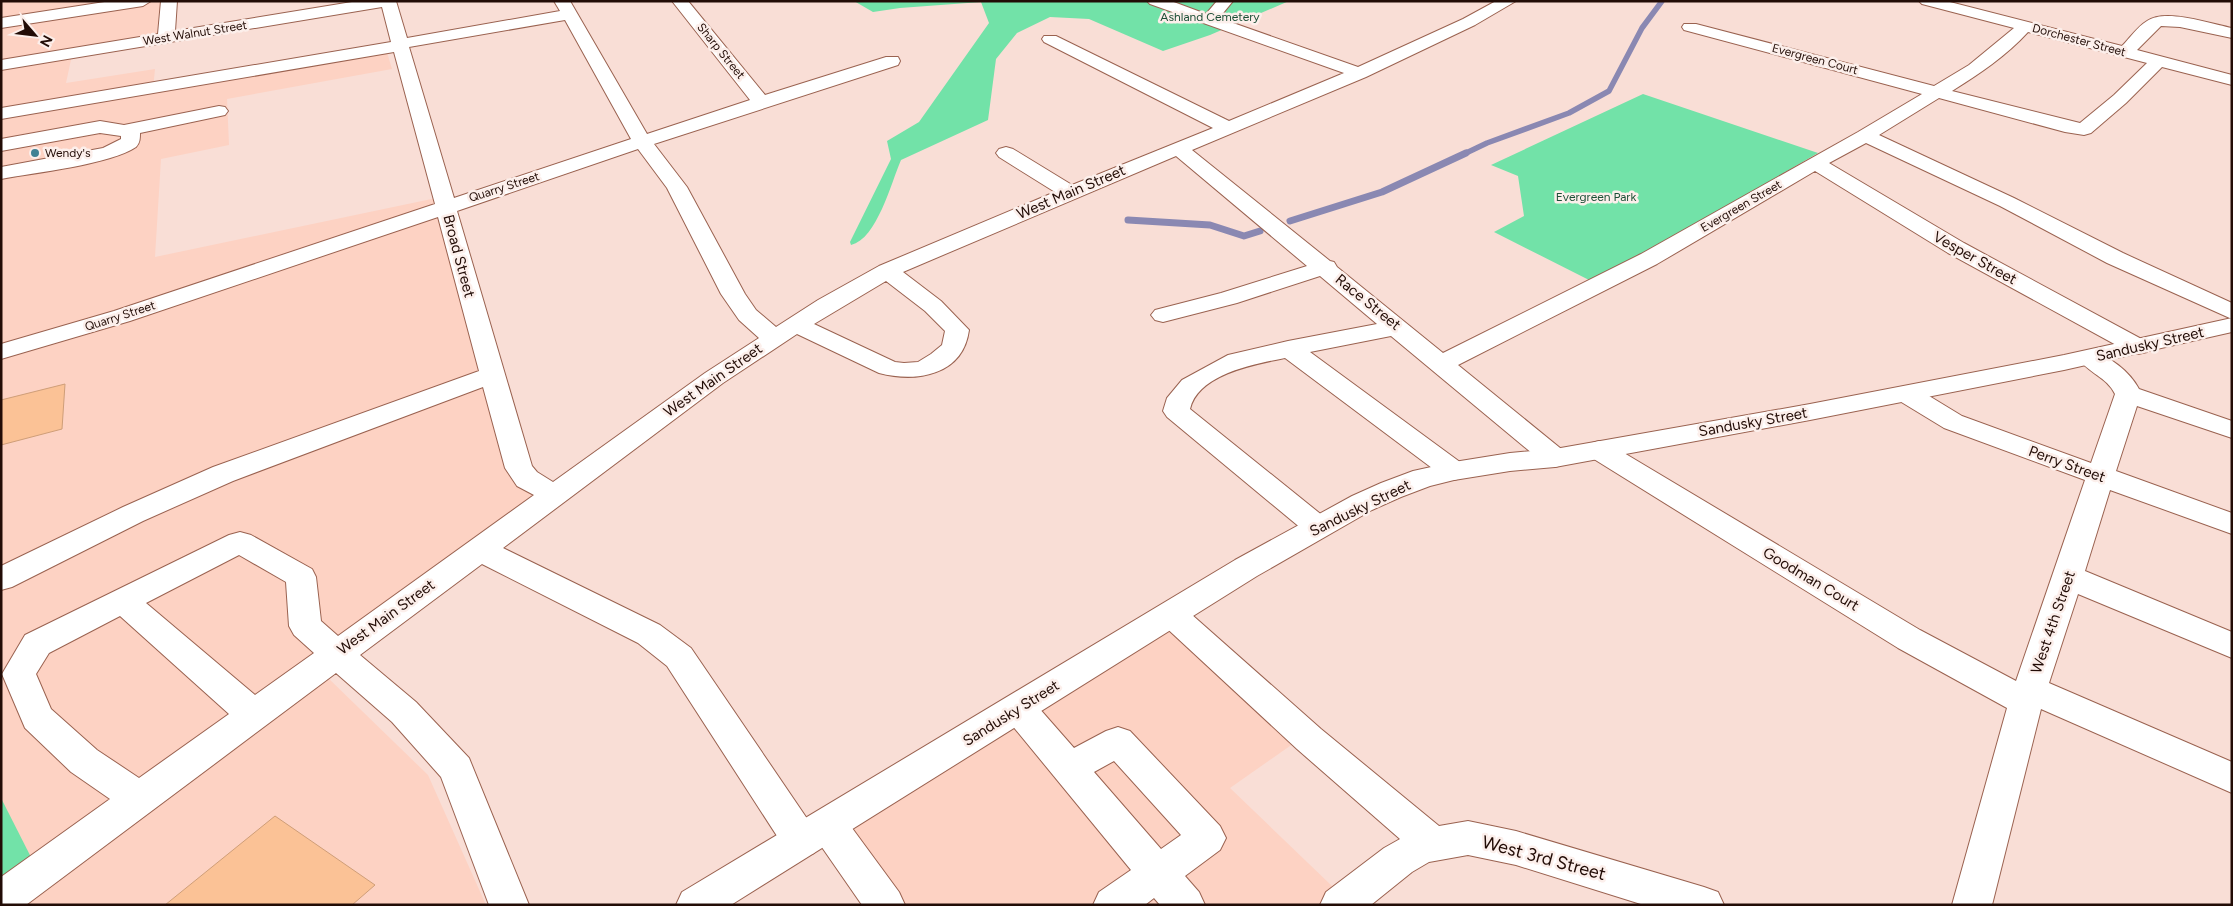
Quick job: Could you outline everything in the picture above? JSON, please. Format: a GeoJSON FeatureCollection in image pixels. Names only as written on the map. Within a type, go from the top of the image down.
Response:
{"type":"FeatureCollection","features":[{"type":"Feature","properties":{"kind":"street"},"geometry":{"type":"LineString","coordinates":[[1,23],[143,1]]}},
{"type":"Feature","properties":{"kind":"street"},"geometry":{"type":"LineString","coordinates":[[51,41],[166,31],[169,1]]}},
{"type":"Feature","properties":{"kind":"street","name":"West Walnut Street"},"geometry":{"type":"LineString","coordinates":[[1,65],[166,31],[388,1]]}},
{"type":"Feature","properties":{"kind":"street","name":"Broad Street"},"geometry":{"type":"LineString","coordinates":[[388,1],[519,468],[527,479],[553,494]]}},
{"type":"Feature","properties":{"kind":"street","name":"Sharp Street"},"geometry":{"type":"LineString","coordinates":[[680,1],[761,102]]}},
{"type":"Feature","properties":{"kind":"street"},"geometry":{"type":"LineString","coordinates":[[1155,1],[1173,5],[1208,21],[1360,73]]}},
{"type":"Feature","properties":{"kind":"street"},"geometry":{"type":"LineString","coordinates":[[1173,5],[1213,1]]}},
{"type":"Feature","properties":{"kind":"street"},"geometry":{"type":"LineString","coordinates":[[1208,21],[1225,1]]}},
{"type":"Feature","properties":{"kind":"street","name":"West Main Street"},"geometry":{"type":"LineString","coordinates":[[1,900],[553,494],[714,378],[784,331],[888,271],[1070,193],[1360,73],[1508,1]]}},
{"type":"Feature","properties":{"kind":"street","name":"Dorchester Street"},"geometry":{"type":"LineString","coordinates":[[1927,1],[2232,80]]}},
{"type":"Feature","properties":{"kind":"street"},"geometry":{"type":"LineString","coordinates":[[1,114],[400,45],[566,8],[642,142],[677,187],[732,294],[747,316],[888,368],[899,371],[919,370],[930,366],[954,347],[957,330],[946,316],[888,271]]}},
{"type":"Feature","properties":{"kind":"street"},"geometry":{"type":"LineString","coordinates":[[2126,52],[2154,23],[2182,23],[2232,33]]}},
{"type":"Feature","properties":{"kind":"street","name":"Evergreen Street"},"geometry":{"type":"LineString","coordinates":[[1442,363],[1649,260],[1865,136],[1940,92],[1993,56],[2025,26]]}},
{"type":"Feature","properties":{"kind":"street","name":"Evergreen Court"},"geometry":{"type":"LineString","coordinates":[[1690,27],[2055,124],[2084,129],[2120,99],[2159,61]]}},
{"type":"Feature","properties":{"kind":"street"},"geometry":{"type":"LineString","coordinates":[[1050,40],[1229,128]]}},
{"type":"Feature","properties":{"kind":"street","name":"Quarry Street"},"geometry":{"type":"LineString","coordinates":[[1,352],[122,316],[446,206],[761,102],[892,61]]}},
{"type":"Feature","properties":{"kind":"street"},"geometry":{"type":"LineString","coordinates":[[1,144],[100,127],[126,130],[219,111]]}},
{"type":"Feature","properties":{"kind":"street"},"geometry":{"type":"LineString","coordinates":[[1,173],[108,153],[130,142],[131,133],[126,130]]}},
{"type":"Feature","properties":{"kind":"street"},"geometry":{"type":"LineString","coordinates":[[1865,136],[2007,202],[2115,258],[2232,312]]}},
{"type":"Feature","properties":{"kind":"street","name":"Race Street"},"geometry":{"type":"LineString","coordinates":[[1178,148],[1326,267],[1556,458]]}},
{"type":"Feature","properties":{"kind":"street"},"geometry":{"type":"LineString","coordinates":[[1006,153],[1070,193]]}},
{"type":"Feature","properties":{"kind":"street","name":"Vesper Street"},"geometry":{"type":"LineString","coordinates":[[1815,163],[1956,248],[2138,347]]}},
{"type":"Feature","properties":{"kind":"street"},"geometry":{"type":"LineString","coordinates":[[1163,315],[1230,298],[1326,267]]}},
{"type":"Feature","properties":{"kind":"street","name":"Sandusky Street"},"geometry":{"type":"LineString","coordinates":[[696,905],[1019,709],[1246,568],[1318,527],[1391,490],[1423,478],[1454,471],[1510,462],[1556,458],[1907,394],[2090,358],[2232,325]]}},
{"type":"Feature","properties":{"kind":"street"},"geometry":{"type":"LineString","coordinates":[[1318,527],[1176,411],[1180,396],[1185,389],[1237,360],[1288,348],[1398,327]]}},
{"type":"Feature","properties":{"kind":"street"},"geometry":{"type":"LineString","coordinates":[[1288,348],[1454,471]]}},
{"type":"Feature","properties":{"kind":"street"},"geometry":{"type":"LineString","coordinates":[[2090,358],[2122,381],[2128,394],[2232,430]]}},
{"type":"Feature","properties":{"kind":"street"},"geometry":{"type":"LineString","coordinates":[[1,579],[133,514],[223,474],[492,375]]}},
{"type":"Feature","properties":{"kind":"street","name":"Perry Street"},"geometry":{"type":"LineString","coordinates":[[1907,394],[1953,422],[2232,524]]}},
{"type":"Feature","properties":{"kind":"street","name":"West 4th Street"},"geometry":{"type":"LineString","coordinates":[[1972,905],[2028,696],[2128,394]]}},
{"type":"Feature","properties":{"kind":"street","name":"Goodman Court"},"geometry":{"type":"LineString","coordinates":[[1599,450],[1909,639],[2028,696],[2232,778]]}},
{"type":"Feature","properties":{"kind":"street"},"geometry":{"type":"LineString","coordinates":[[140,799],[84,761],[37,718],[19,674],[37,644],[240,542],[301,577],[305,626],[404,712],[456,769],[509,905]]}},
{"type":"Feature","properties":{"kind":"street"},"geometry":{"type":"LineString","coordinates":[[478,549],[649,634],[679,657],[814,833],[884,905]]}},
{"type":"Feature","properties":{"kind":"street"},"geometry":{"type":"LineString","coordinates":[[2068,577],[2232,646]]}},
{"type":"Feature","properties":{"kind":"street"},"geometry":{"type":"LineString","coordinates":[[123,601],[254,715]]}},
{"type":"Feature","properties":{"kind":"street"},"geometry":{"type":"LineString","coordinates":[[1171,614],[1309,739],[1432,843]]}},
{"type":"Feature","properties":{"kind":"street"},"geometry":{"type":"LineString","coordinates":[[1019,709],[1185,905]]}},
{"type":"Feature","properties":{"kind":"street"},"geometry":{"type":"LineString","coordinates":[[1070,768],[1118,741],[1207,838],[1113,905]]}},
{"type":"Feature","properties":{"kind":"street","name":"West 3rd Street"},"geometry":{"type":"LineString","coordinates":[[1340,905],[1398,860],[1422,846],[1468,838],[1516,848],[1704,905]]}},
{"type":"Feature","properties":{"kind":"shaded area"},"geometry":{"type":"Polygon","coordinates":[[[1,1],[172,1],[170,40],[72,55],[66,83],[155,69],[153,89],[386,49],[392,69],[227,99],[229,145],[161,159],[155,257],[441,197],[543,512],[325,675],[428,775],[486,905],[1,905],[1,1]]]}},
{"type":"Feature","properties":{"kind":"shaded area"},"geometry":{"type":"Polygon","coordinates":[[[1171,606],[1314,729],[1230,788],[1332,886],[1344,878],[1372,905],[861,905],[806,824],[1171,606]]]}},
{"type":"Feature","properties":{"kind":"green space","name":"Ashland Cemetery"},"geometry":{"type":"Polygon","coordinates":[[[854,1],[1289,1],[1210,35],[1163,51],[1089,19],[1050,17],[1017,33],[996,59],[988,120],[901,160],[876,222],[860,241],[851,245],[850,242],[891,159],[887,141],[919,122],[989,23],[981,2],[873,12],[854,1]]]}},
{"type":"Feature","properties":{"kind":"green space","name":"Evergreen Park"},"geometry":{"type":"Polygon","coordinates":[[[1643,94],[1818,153],[1595,283],[1494,232],[1524,216],[1518,176],[1491,165],[1643,94]]]}},
{"type":"Feature","properties":{"kind":"green space"},"geometry":{"type":"Polygon","coordinates":[[[1,798],[39,873],[1,900],[1,798]]]}},
{"type":"Feature","properties":{"kind":"building"},"geometry":{"type":"Polygon","coordinates":[[[65,384],[62,429],[1,445],[1,400],[65,384]]]}},
{"type":"Feature","properties":{"kind":"building"},"geometry":{"type":"Polygon","coordinates":[[[275,816],[375,885],[352,905],[165,905],[275,816]]]}},
{"type":"Feature","properties":{"kind":"waterway"},"geometry":{"type":"LineString","coordinates":[[1464,154],[1487,143],[1569,113],[1609,91],[1642,28],[1662,1]]}},
{"type":"Feature","properties":{"kind":"waterway"},"geometry":{"type":"LineString","coordinates":[[1290,221],[1382,192],[1466,153]]}},
{"type":"Feature","properties":{"kind":"waterway"},"geometry":{"type":"LineString","coordinates":[[1128,220],[1210,225],[1244,236],[1260,231]]}},
{"type":"Feature","properties":{"kind":"place","name":"Wendy's"},"geometry":{"type":"Point","coordinates":[35,153]}}]}
